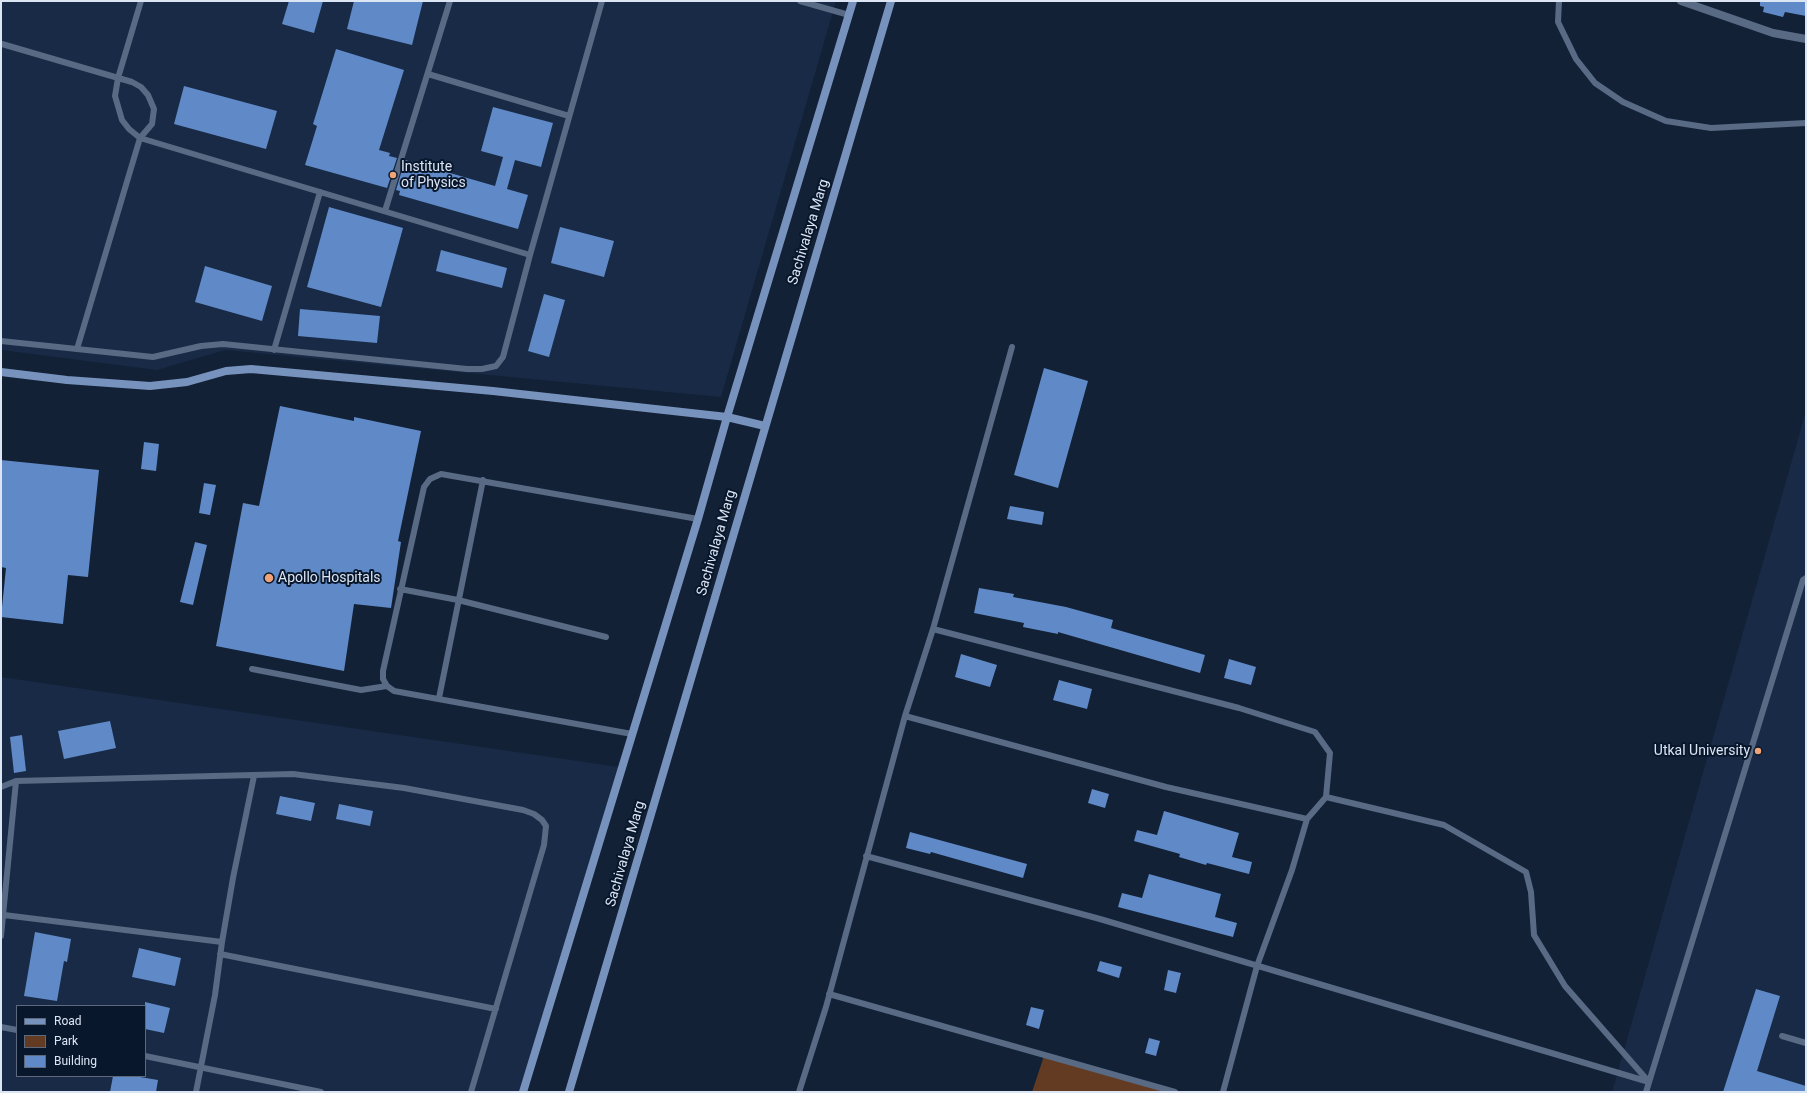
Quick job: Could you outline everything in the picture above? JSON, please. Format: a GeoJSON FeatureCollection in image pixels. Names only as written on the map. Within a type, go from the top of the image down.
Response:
{"type":"FeatureCollection","features":[{"type":"Feature","properties":{"kind":"main road"},"geometry":{"type":"LineString","coordinates":[[523,1092],[854,1]]}},
{"type":"Feature","properties":{"kind":"main road","name":"Sachivalaya Marg"},"geometry":{"type":"LineString","coordinates":[[569,1092],[891,1]]}},
{"type":"Feature","properties":{"kind":"main road"},"geometry":{"type":"LineString","coordinates":[[1,372],[67,380],[150,386],[187,382],[226,371],[251,370],[493,391],[727,417],[765,426]]}},
{"type":"Feature","properties":{"kind":"street"},"geometry":{"type":"LineString","coordinates":[[1681,1],[1773,33],[1806,39]]}},
{"type":"Feature","properties":{"kind":"lane"},"geometry":{"type":"LineString","coordinates":[[141,1],[118,78],[115,96],[122,120],[129,129],[140,138],[530,255]]}},
{"type":"Feature","properties":{"kind":"lane"},"geometry":{"type":"LineString","coordinates":[[385,211],[450,1]]}},
{"type":"Feature","properties":{"kind":"lane"},"geometry":{"type":"LineString","coordinates":[[1,341],[153,357],[201,346],[223,344],[467,369],[482,369],[496,366],[503,357],[530,255],[602,1]]}},
{"type":"Feature","properties":{"kind":"lane"},"geometry":{"type":"LineString","coordinates":[[800,1],[849,14]]}},
{"type":"Feature","properties":{"kind":"lane"},"geometry":{"type":"LineString","coordinates":[[1559,1],[1558,22],[1576,59],[1594,83],[1623,102],[1666,121],[1711,128],[1806,123]]}},
{"type":"Feature","properties":{"kind":"lane"},"geometry":{"type":"LineString","coordinates":[[2,44],[118,78],[141,87],[148,95],[154,109],[152,124],[140,138],[77,349]]}},
{"type":"Feature","properties":{"kind":"lane"},"geometry":{"type":"LineString","coordinates":[[428,74],[569,116]]}},
{"type":"Feature","properties":{"kind":"lane"},"geometry":{"type":"LineString","coordinates":[[274,350],[320,192]]}},
{"type":"Feature","properties":{"kind":"lane"},"geometry":{"type":"LineString","coordinates":[[799,1092],[829,994],[905,716],[933,629],[1012,347]]}},
{"type":"Feature","properties":{"kind":"lane"},"geometry":{"type":"LineString","coordinates":[[632,734],[440,698],[394,691],[387,686],[383,679],[383,671],[400,589],[424,487],[430,479],[441,474],[698,519]]}},
{"type":"Feature","properties":{"kind":"lane"},"geometry":{"type":"LineString","coordinates":[[440,698],[482,480]]}},
{"type":"Feature","properties":{"kind":"lane"},"geometry":{"type":"LineString","coordinates":[[1646,1092],[1800,588],[1803,580],[1806,578]]}},
{"type":"Feature","properties":{"kind":"lane"},"geometry":{"type":"LineString","coordinates":[[400,589],[458,600],[606,637]]}},
{"type":"Feature","properties":{"kind":"lane"},"geometry":{"type":"LineString","coordinates":[[933,629],[1239,708],[1315,732],[1330,753],[1326,797],[1307,819],[1292,870],[1256,966],[1223,1092]]}},
{"type":"Feature","properties":{"kind":"lane"},"geometry":{"type":"LineString","coordinates":[[252,669],[361,690],[387,686]]}},
{"type":"Feature","properties":{"kind":"lane"},"geometry":{"type":"LineString","coordinates":[[905,716],[1166,787],[1307,819]]}},
{"type":"Feature","properties":{"kind":"lane"},"geometry":{"type":"LineString","coordinates":[[1,787],[16,782],[293,774],[404,788],[523,810],[534,814],[542,820],[546,826],[544,845],[472,1092]]}},
{"type":"Feature","properties":{"kind":"lane"},"geometry":{"type":"LineString","coordinates":[[196,1092],[215,995],[222,942],[254,776]]}},
{"type":"Feature","properties":{"kind":"lane"},"geometry":{"type":"LineString","coordinates":[[1,936],[16,782]]}},
{"type":"Feature","properties":{"kind":"lane"},"geometry":{"type":"LineString","coordinates":[[1326,797],[1444,826],[1526,872],[1531,892],[1534,935],[1565,986],[1649,1082]]}},
{"type":"Feature","properties":{"kind":"lane"},"geometry":{"type":"LineString","coordinates":[[866,856],[1100,919],[1649,1082]]}},
{"type":"Feature","properties":{"kind":"lane"},"geometry":{"type":"LineString","coordinates":[[2,916],[222,942]]}},
{"type":"Feature","properties":{"kind":"lane"},"geometry":{"type":"LineString","coordinates":[[220,954],[496,1009]]}},
{"type":"Feature","properties":{"kind":"lane"},"geometry":{"type":"LineString","coordinates":[[829,994],[1175,1092]]}},
{"type":"Feature","properties":{"kind":"lane"},"geometry":{"type":"LineString","coordinates":[[1,1027],[16,1030]]}},
{"type":"Feature","properties":{"kind":"lane"},"geometry":{"type":"LineString","coordinates":[[1782,1036],[1806,1043]]}},
{"type":"Feature","properties":{"kind":"lane"},"geometry":{"type":"LineString","coordinates":[[146,1056],[321,1092]]}},
{"type":"Feature","properties":{"kind":"shaded area","name":"Institute of Physics"},"geometry":{"type":"Polygon","coordinates":[[[1,1],[836,1],[721,397],[225,350],[157,370],[1,350],[1,1]]]}},
{"type":"Feature","properties":{"kind":"shaded area","name":"Utkal University"},"geometry":{"type":"Polygon","coordinates":[[[1806,411],[1806,1092],[1612,1092],[1806,411]]]}},
{"type":"Feature","properties":{"kind":"shaded area"},"geometry":{"type":"Polygon","coordinates":[[[1,677],[619,767],[519,1092],[1,1092],[1,677]]]}},
{"type":"Feature","properties":{"kind":"green space"},"geometry":{"type":"Polygon","coordinates":[[[1044,1056],[1171,1092],[1032,1092],[1044,1056]]]}},
{"type":"Feature","properties":{"kind":"building"},"geometry":{"type":"Polygon","coordinates":[[[289,1],[323,1],[314,33],[282,24],[289,1]]]}},
{"type":"Feature","properties":{"kind":"building"},"geometry":{"type":"Polygon","coordinates":[[[354,1],[423,1],[412,45],[347,29],[354,1]]]}},
{"type":"Feature","properties":{"kind":"building"},"geometry":{"type":"Polygon","coordinates":[[[1760,1],[1806,1],[1806,16],[1785,12],[1783,17],[1763,12],[1764,7],[1760,6],[1760,1]]]}},
{"type":"Feature","properties":{"kind":"building"},"geometry":{"type":"Polygon","coordinates":[[[336,49],[404,70],[379,150],[390,153],[389,156],[397,158],[387,188],[305,165],[317,126],[313,124],[336,49]]]}},
{"type":"Feature","properties":{"kind":"building"},"geometry":{"type":"Polygon","coordinates":[[[184,86],[277,111],[266,149],[174,124],[184,86]]]}},
{"type":"Feature","properties":{"kind":"building"},"geometry":{"type":"Polygon","coordinates":[[[493,107],[553,123],[541,167],[515,160],[507,189],[528,195],[518,229],[399,195],[400,191],[396,190],[405,160],[495,186],[503,157],[481,151],[493,107]]]}},
{"type":"Feature","properties":{"kind":"building"},"geometry":{"type":"Polygon","coordinates":[[[329,207],[403,228],[381,307],[307,287],[329,207]]]}},
{"type":"Feature","properties":{"kind":"building"},"geometry":{"type":"Polygon","coordinates":[[[560,227],[614,241],[604,277],[551,263],[560,227]]]}},
{"type":"Feature","properties":{"kind":"building"},"geometry":{"type":"Polygon","coordinates":[[[441,250],[507,268],[502,288],[436,271],[441,250]]]}},
{"type":"Feature","properties":{"kind":"building"},"geometry":{"type":"Polygon","coordinates":[[[205,266],[272,286],[262,321],[195,302],[205,266]]]}},
{"type":"Feature","properties":{"kind":"building"},"geometry":{"type":"Polygon","coordinates":[[[544,294],[565,300],[549,357],[528,351],[544,294]]]}},
{"type":"Feature","properties":{"kind":"building"},"geometry":{"type":"Polygon","coordinates":[[[300,309],[380,316],[377,343],[298,336],[300,309]]]}},
{"type":"Feature","properties":{"kind":"building"},"geometry":{"type":"Polygon","coordinates":[[[1044,368],[1088,381],[1058,488],[1014,475],[1044,368]]]}},
{"type":"Feature","properties":{"kind":"building"},"geometry":{"type":"Polygon","coordinates":[[[280,406],[354,421],[354,417],[421,431],[398,541],[401,542],[391,608],[354,604],[344,671],[216,646],[243,503],[259,506],[280,406]]]}},
{"type":"Feature","properties":{"kind":"building"},"geometry":{"type":"Polygon","coordinates":[[[144,442],[159,444],[156,471],[141,469],[144,442]]]}},
{"type":"Feature","properties":{"kind":"building"},"geometry":{"type":"Polygon","coordinates":[[[1,460],[99,470],[88,577],[68,575],[63,624],[1,617],[6,568],[1,567],[1,460]]]}},
{"type":"Feature","properties":{"kind":"building"},"geometry":{"type":"Polygon","coordinates":[[[204,483],[216,485],[210,515],[199,513],[204,483]]]}},
{"type":"Feature","properties":{"kind":"building"},"geometry":{"type":"Polygon","coordinates":[[[1010,506],[1044,512],[1042,525],[1007,519],[1010,506]]]}},
{"type":"Feature","properties":{"kind":"building"},"geometry":{"type":"Polygon","coordinates":[[[195,542],[207,545],[193,605],[180,602],[195,542]]]}},
{"type":"Feature","properties":{"kind":"building"},"geometry":{"type":"Polygon","coordinates":[[[979,588],[1014,594],[1013,597],[1066,607],[1113,620],[1111,628],[1205,655],[1200,673],[1058,632],[1058,634],[1023,627],[1024,623],[974,613],[979,588]]]}},
{"type":"Feature","properties":{"kind":"building"},"geometry":{"type":"Polygon","coordinates":[[[961,654],[997,665],[990,687],[955,677],[961,654]]]}},
{"type":"Feature","properties":{"kind":"building"},"geometry":{"type":"Polygon","coordinates":[[[1229,659],[1256,667],[1251,685],[1224,678],[1229,659]]]}},
{"type":"Feature","properties":{"kind":"building"},"geometry":{"type":"Polygon","coordinates":[[[1059,680],[1092,689],[1087,709],[1053,700],[1059,680]]]}},
{"type":"Feature","properties":{"kind":"building"},"geometry":{"type":"Polygon","coordinates":[[[110,721],[116,748],[64,759],[58,731],[110,721]]]}},
{"type":"Feature","properties":{"kind":"building"},"geometry":{"type":"Polygon","coordinates":[[[22,735],[26,771],[14,773],[10,737],[22,735]]]}},
{"type":"Feature","properties":{"kind":"building"},"geometry":{"type":"Polygon","coordinates":[[[1092,789],[1109,794],[1105,808],[1088,803],[1092,789]]]}},
{"type":"Feature","properties":{"kind":"building"},"geometry":{"type":"Polygon","coordinates":[[[280,796],[315,803],[311,821],[276,814],[280,796]]]}},
{"type":"Feature","properties":{"kind":"building"},"geometry":{"type":"Polygon","coordinates":[[[339,804],[373,811],[370,826],[336,819],[339,804]]]}},
{"type":"Feature","properties":{"kind":"building"},"geometry":{"type":"Polygon","coordinates":[[[1164,811],[1239,833],[1232,857],[1252,862],[1249,874],[1207,863],[1206,865],[1179,857],[1180,854],[1134,841],[1137,830],[1157,835],[1164,811]]]}},
{"type":"Feature","properties":{"kind":"building"},"geometry":{"type":"Polygon","coordinates":[[[910,832],[1027,864],[1023,878],[931,852],[930,854],[906,848],[910,832]]]}},
{"type":"Feature","properties":{"kind":"building"},"geometry":{"type":"Polygon","coordinates":[[[1149,874],[1221,894],[1215,917],[1237,923],[1233,937],[1118,907],[1122,893],[1142,898],[1149,874]]]}},
{"type":"Feature","properties":{"kind":"building"},"geometry":{"type":"Polygon","coordinates":[[[35,932],[71,939],[67,962],[64,961],[57,1001],[24,996],[35,932]]]}},
{"type":"Feature","properties":{"kind":"building"},"geometry":{"type":"Polygon","coordinates":[[[139,948],[181,958],[175,986],[132,977],[139,948]]]}},
{"type":"Feature","properties":{"kind":"building"},"geometry":{"type":"Polygon","coordinates":[[[1100,961],[1122,967],[1119,978],[1097,971],[1100,961]]]}},
{"type":"Feature","properties":{"kind":"building"},"geometry":{"type":"Polygon","coordinates":[[[1168,970],[1181,973],[1176,993],[1164,990],[1168,970]]]}},
{"type":"Feature","properties":{"kind":"building"},"geometry":{"type":"Polygon","coordinates":[[[1756,989],[1780,996],[1757,1071],[1806,1086],[1806,1092],[1723,1092],[1756,989]]]}},
{"type":"Feature","properties":{"kind":"building"},"geometry":{"type":"Polygon","coordinates":[[[145,1002],[170,1008],[164,1033],[146,1029],[145,1002]]]}},
{"type":"Feature","properties":{"kind":"building"},"geometry":{"type":"Polygon","coordinates":[[[1031,1007],[1044,1010],[1039,1029],[1026,1025],[1031,1007]]]}},
{"type":"Feature","properties":{"kind":"building"},"geometry":{"type":"Polygon","coordinates":[[[1149,1038],[1160,1041],[1156,1056],[1145,1053],[1149,1038]]]}},
{"type":"Feature","properties":{"kind":"building"},"geometry":{"type":"Polygon","coordinates":[[[113,1077],[140,1077],[158,1080],[156,1092],[110,1092],[113,1077]]]}},
{"type":"Feature","properties":{"kind":"place","name":"Institute of Physics"},"geometry":{"type":"Point","coordinates":[393,175]}},
{"type":"Feature","properties":{"kind":"place","name":"Apollo Hospitals"},"geometry":{"type":"Point","coordinates":[269,578]}},
{"type":"Feature","properties":{"kind":"place","name":"Utkal University"},"geometry":{"type":"Point","coordinates":[1758,751]}}]}
